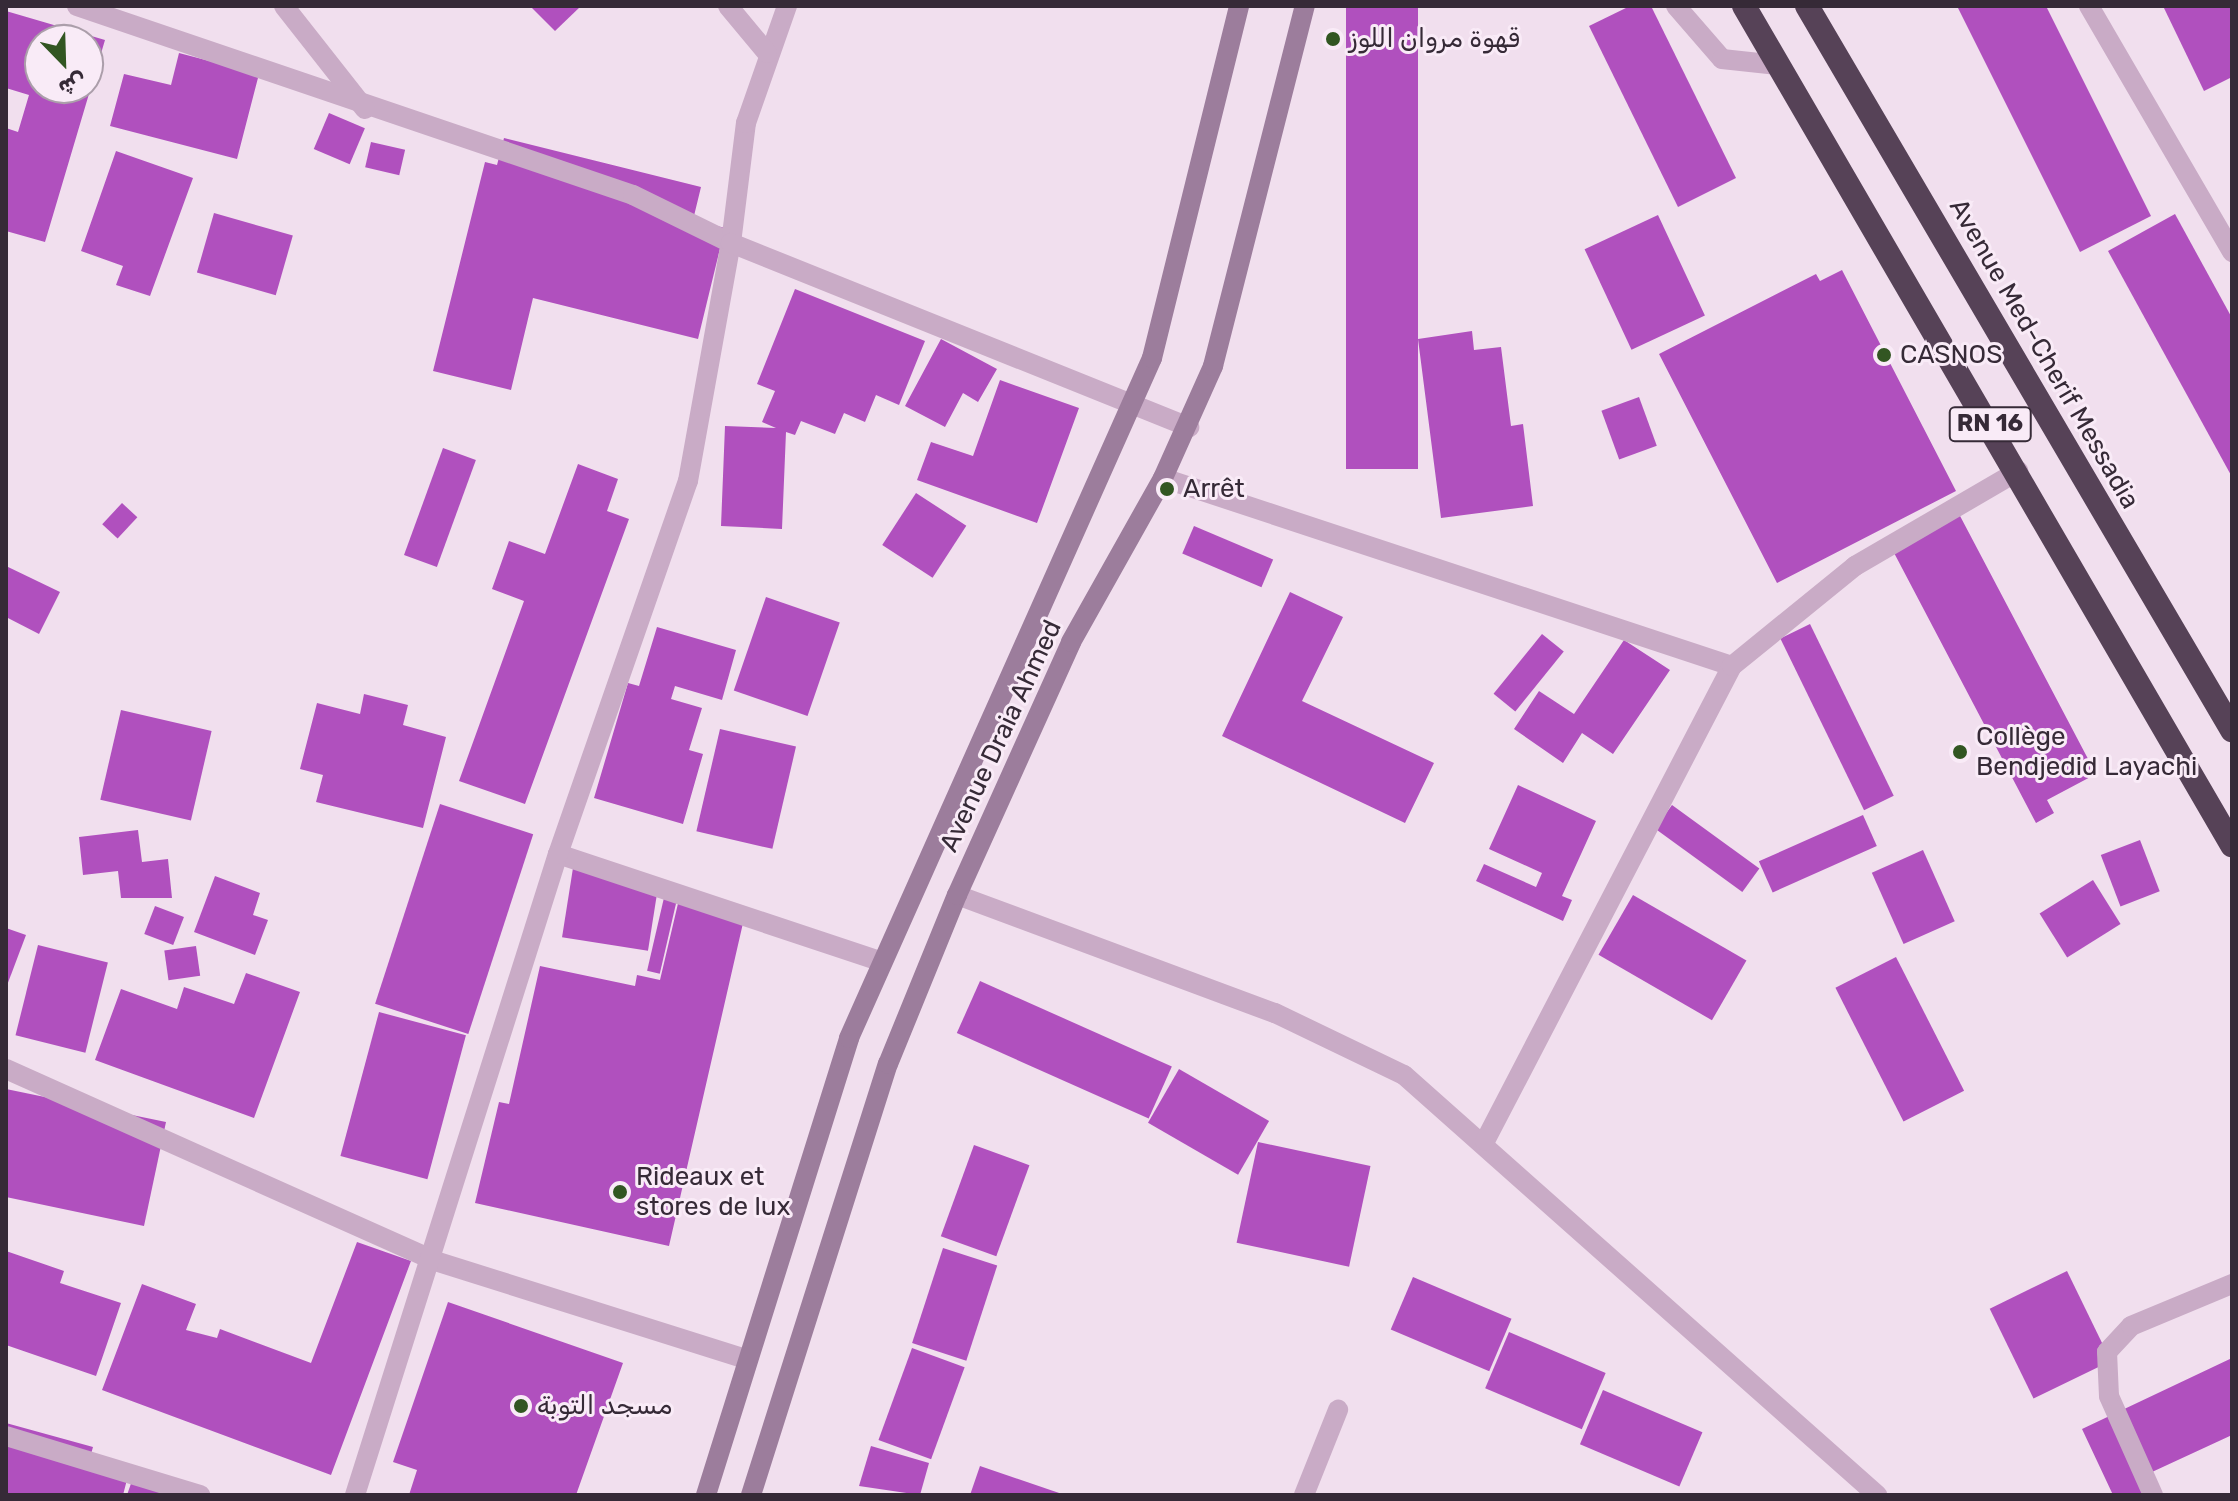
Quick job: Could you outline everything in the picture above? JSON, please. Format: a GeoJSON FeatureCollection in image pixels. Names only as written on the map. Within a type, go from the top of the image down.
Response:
{"type":"FeatureCollection","features":[{"type":"Feature","properties":{"kind":"highway","name":"RN 16"},"geometry":{"type":"LineString","coordinates":[[1744,6],[2018,471],[2232,845]]}},
{"type":"Feature","properties":{"kind":"highway","name":"Avenue Med-Cherif Messadia"},"geometry":{"type":"LineString","coordinates":[[1807,6],[2232,730]]}},
{"type":"Feature","properties":{"kind":"street"},"geometry":{"type":"LineString","coordinates":[[77,6],[365,109],[633,195],[731,243],[1189,427]]}},
{"type":"Feature","properties":{"kind":"street"},"geometry":{"type":"LineString","coordinates":[[284,6],[365,109]]}},
{"type":"Feature","properties":{"kind":"street"},"geometry":{"type":"LineString","coordinates":[[728,6],[767,53]]}},
{"type":"Feature","properties":{"kind":"street"},"geometry":{"type":"LineString","coordinates":[[355,1495],[432,1260],[558,854],[688,481],[731,243],[746,123],[767,53],[787,6]]}},
{"type":"Feature","properties":{"kind":"street","name":"Avenue Draia Ahmed"},"geometry":{"type":"LineString","coordinates":[[706,1495],[746,1359],[880,961],[1133,404],[1186,238],[1239,6]]}},
{"type":"Feature","properties":{"kind":"street","name":"Avenue Draia Ahmed"},"geometry":{"type":"LineString","coordinates":[[751,1495],[888,1064],[957,895],[1071,642],[1189,427],[1229,317],[1305,6]]}},
{"type":"Feature","properties":{"kind":"street"},"geometry":{"type":"LineString","coordinates":[[1676,6],[1722,59],[1778,65]]}},
{"type":"Feature","properties":{"kind":"street"},"geometry":{"type":"LineString","coordinates":[[2089,6],[2224,218],[2232,252]]}},
{"type":"Feature","properties":{"kind":"street"},"geometry":{"type":"LineString","coordinates":[[1485,1141],[1732,666],[1855,566],[2018,471]]}},
{"type":"Feature","properties":{"kind":"street"},"geometry":{"type":"LineString","coordinates":[[1163,478],[1732,666]]}},
{"type":"Feature","properties":{"kind":"street"},"geometry":{"type":"LineString","coordinates":[[558,854],[880,961]]}},
{"type":"Feature","properties":{"kind":"street"},"geometry":{"type":"LineString","coordinates":[[957,895],[1351,1045],[1404,1075],[1485,1141],[1877,1495]]}},
{"type":"Feature","properties":{"kind":"street"},"geometry":{"type":"LineString","coordinates":[[6,1069],[432,1260],[746,1359]]}},
{"type":"Feature","properties":{"kind":"street"},"geometry":{"type":"LineString","coordinates":[[2153,1495],[2109,1396],[2107,1352],[2131,1326],[2232,1284]]}},
{"type":"Feature","properties":{"kind":"street"},"geometry":{"type":"LineString","coordinates":[[1304,1495],[1338,1410]]}},
{"type":"Feature","properties":{"kind":"street"},"geometry":{"type":"LineString","coordinates":[[6,1436],[200,1495]]}},
{"type":"Feature","properties":{"kind":"building"},"geometry":{"type":"Polygon","coordinates":[[[530,6],[581,6],[555,31],[530,6]]]}},
{"type":"Feature","properties":{"kind":"building"},"geometry":{"type":"Polygon","coordinates":[[[1346,6],[1418,6],[1418,469],[1346,469],[1346,6]]]}},
{"type":"Feature","properties":{"kind":"building"},"geometry":{"type":"Polygon","coordinates":[[[1630,6],[1651,6],[1736,178],[1678,207],[1589,26],[1630,6]]]}},
{"type":"Feature","properties":{"kind":"building"},"geometry":{"type":"Polygon","coordinates":[[[1957,6],[2046,6],[2151,216],[2080,252],[1957,6]]]}},
{"type":"Feature","properties":{"kind":"building"},"geometry":{"type":"Polygon","coordinates":[[[2163,6],[2232,6],[2232,77],[2204,91],[2163,6]]]}},
{"type":"Feature","properties":{"kind":"building"},"geometry":{"type":"Polygon","coordinates":[[[6,11],[50,24],[24,24],[24,93],[6,88],[6,11]]]}},
{"type":"Feature","properties":{"kind":"building"},"geometry":{"type":"Polygon","coordinates":[[[179,53],[259,74],[237,159],[110,126],[124,74],[171,85],[179,53]]]}},
{"type":"Feature","properties":{"kind":"building"},"geometry":{"type":"Polygon","coordinates":[[[26,104],[86,104],[45,242],[6,231],[6,128],[18,132],[26,104]]]}},
{"type":"Feature","properties":{"kind":"building"},"geometry":{"type":"Polygon","coordinates":[[[329,113],[365,128],[350,164],[314,149],[329,113]]]}},
{"type":"Feature","properties":{"kind":"building"},"geometry":{"type":"Polygon","coordinates":[[[504,138],[701,187],[693,220],[725,228],[698,339],[533,298],[511,390],[433,371],[485,162],[497,165],[504,138]]]}},
{"type":"Feature","properties":{"kind":"building"},"geometry":{"type":"Polygon","coordinates":[[[371,142],[405,150],[399,175],[365,167],[371,142]]]}},
{"type":"Feature","properties":{"kind":"building"},"geometry":{"type":"Polygon","coordinates":[[[116,151],[193,178],[150,296],[116,285],[123,266],[81,251],[116,151]]]}},
{"type":"Feature","properties":{"kind":"building"},"geometry":{"type":"Polygon","coordinates":[[[214,213],[293,236],[276,295],[197,273],[214,213]]]}},
{"type":"Feature","properties":{"kind":"building"},"geometry":{"type":"Polygon","coordinates":[[[2175,214],[2232,318],[2232,477],[2108,251],[2175,214]]]}},
{"type":"Feature","properties":{"kind":"building"},"geometry":{"type":"Polygon","coordinates":[[[1658,215],[1705,316],[1631,350],[1585,249],[1658,215]]]}},
{"type":"Feature","properties":{"kind":"building"},"geometry":{"type":"Polygon","coordinates":[[[1842,270],[1956,491],[1777,583],[1659,354],[1816,274],[1820,281],[1842,270]]]}},
{"type":"Feature","properties":{"kind":"building"},"geometry":{"type":"Polygon","coordinates":[[[795,289],[925,341],[899,405],[876,395],[865,422],[844,413],[835,434],[801,421],[795,435],[786,432],[782,529],[721,526],[725,426],[776,428],[762,422],[775,391],[757,384],[795,289]]]}},
{"type":"Feature","properties":{"kind":"building"},"geometry":{"type":"Polygon","coordinates":[[[1472,331],[1474,350],[1501,347],[1511,426],[1523,424],[1533,506],[1441,518],[1418,339],[1472,331]]]}},
{"type":"Feature","properties":{"kind":"building"},"geometry":{"type":"Polygon","coordinates":[[[941,339],[997,369],[978,402],[963,393],[945,427],[905,406],[941,339]]]}},
{"type":"Feature","properties":{"kind":"building"},"geometry":{"type":"Polygon","coordinates":[[[1000,380],[1079,408],[1037,523],[917,480],[931,442],[973,456],[1000,380]]]}},
{"type":"Feature","properties":{"kind":"building"},"geometry":{"type":"Polygon","coordinates":[[[1639,397],[1657,446],[1619,460],[1601,411],[1639,397]]]}},
{"type":"Feature","properties":{"kind":"building"},"geometry":{"type":"Polygon","coordinates":[[[443,448],[476,460],[437,567],[404,555],[443,448]]]}},
{"type":"Feature","properties":{"kind":"building"},"geometry":{"type":"Polygon","coordinates":[[[578,464],[618,479],[607,511],[629,519],[525,804],[459,781],[524,601],[492,589],[509,541],[545,554],[578,464]]]}},
{"type":"Feature","properties":{"kind":"building"},"geometry":{"type":"Polygon","coordinates":[[[916,493],[966,526],[933,578],[882,545],[916,493]]]}},
{"type":"Feature","properties":{"kind":"building"},"geometry":{"type":"Polygon","coordinates":[[[122,503],[137,517],[118,539],[102,524],[122,503]]]}},
{"type":"Feature","properties":{"kind":"building"},"geometry":{"type":"Polygon","coordinates":[[[1959,514],[2096,774],[2047,800],[2054,813],[2036,823],[1892,549],[1959,514]]]}},
{"type":"Feature","properties":{"kind":"building"},"geometry":{"type":"Polygon","coordinates":[[[1194,526],[1273,560],[1261,587],[1182,554],[1194,526]]]}},
{"type":"Feature","properties":{"kind":"building"},"geometry":{"type":"Polygon","coordinates":[[[6,566],[60,592],[39,634],[6,617],[6,566]]]}},
{"type":"Feature","properties":{"kind":"building"},"geometry":{"type":"Polygon","coordinates":[[[1290,592],[1343,617],[1302,701],[1434,763],[1405,823],[1222,736],[1290,592]]]}},
{"type":"Feature","properties":{"kind":"building"},"geometry":{"type":"Polygon","coordinates":[[[766,597],[840,622],[808,716],[734,691],[766,597]]]}},
{"type":"Feature","properties":{"kind":"building"},"geometry":{"type":"Polygon","coordinates":[[[1810,624],[1894,796],[1864,810],[1780,638],[1810,624]]]}},
{"type":"Feature","properties":{"kind":"building"},"geometry":{"type":"Polygon","coordinates":[[[657,627],[736,650],[722,700],[675,686],[671,699],[702,708],[689,750],[703,754],[683,824],[594,798],[628,683],[639,686],[657,627]]]}},
{"type":"Feature","properties":{"kind":"building"},"geometry":{"type":"Polygon","coordinates":[[[1542,634],[1564,652],[1515,711],[1494,694],[1542,634]]]}},
{"type":"Feature","properties":{"kind":"building"},"geometry":{"type":"Polygon","coordinates":[[[1624,640],[1670,670],[1613,754],[1582,733],[1563,763],[1514,729],[1539,691],[1574,714],[1624,640]]]}},
{"type":"Feature","properties":{"kind":"building"},"geometry":{"type":"Polygon","coordinates":[[[364,694],[408,705],[403,725],[446,737],[423,828],[316,802],[323,775],[300,769],[317,703],[360,714],[364,694]]]}},
{"type":"Feature","properties":{"kind":"building"},"geometry":{"type":"Polygon","coordinates":[[[121,710],[212,731],[191,821],[100,800],[121,710]]]}},
{"type":"Feature","properties":{"kind":"building"},"geometry":{"type":"Polygon","coordinates":[[[720,729],[796,747],[772,849],[696,831],[720,729]]]}},
{"type":"Feature","properties":{"kind":"building"},"geometry":{"type":"Polygon","coordinates":[[[1518,785],[1596,821],[1562,896],[1572,900],[1563,921],[1476,881],[1484,864],[1536,887],[1542,873],[1489,849],[1518,785]]]}},
{"type":"Feature","properties":{"kind":"building"},"geometry":{"type":"Polygon","coordinates":[[[440,804],[533,834],[468,1034],[375,1004],[440,804]]]}},
{"type":"Feature","properties":{"kind":"building"},"geometry":{"type":"Polygon","coordinates":[[[1672,805],[1759,868],[1742,892],[1655,828],[1672,805]]]}},
{"type":"Feature","properties":{"kind":"building"},"geometry":{"type":"Polygon","coordinates":[[[1863,815],[1877,846],[1773,892],[1759,861],[1863,815]]]}},
{"type":"Feature","properties":{"kind":"building"},"geometry":{"type":"Polygon","coordinates":[[[138,830],[142,862],[168,859],[172,898],[121,898],[118,871],[83,875],[79,837],[138,830]]]}},
{"type":"Feature","properties":{"kind":"building"},"geometry":{"type":"Polygon","coordinates":[[[2140,840],[2160,891],[2120,906],[2101,855],[2140,840]]]}},
{"type":"Feature","properties":{"kind":"building"},"geometry":{"type":"Polygon","coordinates":[[[1923,850],[1955,921],[1904,944],[1872,873],[1923,850]]]}},
{"type":"Feature","properties":{"kind":"building"},"geometry":{"type":"Polygon","coordinates":[[[573,868],[659,882],[648,951],[562,937],[573,868]]]}},
{"type":"Feature","properties":{"kind":"building"},"geometry":{"type":"Polygon","coordinates":[[[215,876],[260,893],[253,915],[268,920],[255,955],[194,932],[215,876]]]}},
{"type":"Feature","properties":{"kind":"building"},"geometry":{"type":"Polygon","coordinates":[[[2093,880],[2121,924],[2067,957],[2040,913],[2093,880]]]}},
{"type":"Feature","properties":{"kind":"building"},"geometry":{"type":"Polygon","coordinates":[[[666,889],[679,892],[660,974],[647,971],[666,889]]]}},
{"type":"Feature","properties":{"kind":"building"},"geometry":{"type":"Polygon","coordinates":[[[680,895],[746,910],[669,1246],[475,1203],[499,1102],[509,1104],[540,966],[635,986],[637,975],[660,980],[680,895]]]}},
{"type":"Feature","properties":{"kind":"building"},"geometry":{"type":"Polygon","coordinates":[[[1633,895],[1746,960],[1712,1020],[1598,955],[1633,895]]]}},
{"type":"Feature","properties":{"kind":"building"},"geometry":{"type":"Polygon","coordinates":[[[155,906],[184,917],[173,945],[144,934],[155,906]]]}},
{"type":"Feature","properties":{"kind":"building"},"geometry":{"type":"Polygon","coordinates":[[[6,928],[26,935],[6,988],[6,928]]]}},
{"type":"Feature","properties":{"kind":"building"},"geometry":{"type":"Polygon","coordinates":[[[38,945],[108,962],[85,1053],[16,1035],[38,945]]]}},
{"type":"Feature","properties":{"kind":"building"},"geometry":{"type":"Polygon","coordinates":[[[196,946],[200,976],[168,980],[164,950],[196,946]]]}},
{"type":"Feature","properties":{"kind":"building"},"geometry":{"type":"Polygon","coordinates":[[[1896,957],[1964,1091],[1904,1122],[1835,988],[1896,957]]]}},
{"type":"Feature","properties":{"kind":"building"},"geometry":{"type":"Polygon","coordinates":[[[246,973],[300,992],[254,1118],[95,1060],[121,989],[177,1009],[184,987],[234,1004],[246,973]]]}},
{"type":"Feature","properties":{"kind":"building"},"geometry":{"type":"Polygon","coordinates":[[[980,981],[1172,1066],[1149,1118],[957,1033],[980,981]]]}},
{"type":"Feature","properties":{"kind":"building"},"geometry":{"type":"Polygon","coordinates":[[[379,1012],[466,1035],[427,1179],[340,1156],[379,1012]]]}},
{"type":"Feature","properties":{"kind":"building"},"geometry":{"type":"Polygon","coordinates":[[[1179,1069],[1269,1121],[1238,1175],[1148,1123],[1179,1069]]]}},
{"type":"Feature","properties":{"kind":"building"},"geometry":{"type":"Polygon","coordinates":[[[6,1089],[166,1122],[144,1226],[6,1197],[6,1089]]]}},
{"type":"Feature","properties":{"kind":"building"},"geometry":{"type":"Polygon","coordinates":[[[1258,1142],[1370,1166],[1349,1267],[1237,1243],[1258,1142]]]}},
{"type":"Feature","properties":{"kind":"building"},"geometry":{"type":"Polygon","coordinates":[[[974,1145],[1029,1165],[996,1256],[941,1236],[974,1145]]]}},
{"type":"Feature","properties":{"kind":"building"},"geometry":{"type":"Polygon","coordinates":[[[357,1242],[411,1261],[331,1475],[102,1390],[142,1284],[196,1304],[186,1330],[217,1338],[220,1329],[311,1363],[357,1242]]]}},
{"type":"Feature","properties":{"kind":"building"},"geometry":{"type":"Polygon","coordinates":[[[943,1248],[997,1266],[966,1361],[912,1343],[943,1248]]]}},
{"type":"Feature","properties":{"kind":"building"},"geometry":{"type":"Polygon","coordinates":[[[6,1251],[64,1271],[60,1283],[121,1303],[96,1376],[6,1345],[6,1251]]]}},
{"type":"Feature","properties":{"kind":"building"},"geometry":{"type":"Polygon","coordinates":[[[2067,1271],[2111,1361],[2034,1399],[1990,1309],[2067,1271]]]}},
{"type":"Feature","properties":{"kind":"building"},"geometry":{"type":"Polygon","coordinates":[[[1413,1277],[1511,1319],[1489,1371],[1391,1329],[1413,1277]]]}},
{"type":"Feature","properties":{"kind":"building"},"geometry":{"type":"Polygon","coordinates":[[[448,1302],[623,1363],[576,1495],[409,1495],[417,1470],[393,1462],[448,1302]]]}},
{"type":"Feature","properties":{"kind":"building"},"geometry":{"type":"Polygon","coordinates":[[[1509,1332],[1606,1373],[1582,1429],[1485,1388],[1509,1332]]]}},
{"type":"Feature","properties":{"kind":"building"},"geometry":{"type":"Polygon","coordinates":[[[912,1348],[965,1367],[931,1459],[878,1440],[912,1348]]]}},
{"type":"Feature","properties":{"kind":"building"},"geometry":{"type":"Polygon","coordinates":[[[2232,1358],[2232,1435],[2152,1472],[2157,1495],[2113,1495],[2082,1429],[2232,1358]]]}},
{"type":"Feature","properties":{"kind":"building"},"geometry":{"type":"Polygon","coordinates":[[[1603,1390],[1702,1432],[1679,1487],[1580,1444],[1603,1390]]]}},
{"type":"Feature","properties":{"kind":"building"},"geometry":{"type":"Polygon","coordinates":[[[6,1423],[93,1447],[89,1461],[129,1472],[123,1495],[6,1495],[6,1423]]]}},
{"type":"Feature","properties":{"kind":"building"},"geometry":{"type":"Polygon","coordinates":[[[871,1446],[929,1463],[920,1495],[859,1486],[871,1446]]]}},
{"type":"Feature","properties":{"kind":"building"},"geometry":{"type":"Polygon","coordinates":[[[980,1466],[1065,1495],[970,1495],[980,1466]]]}},
{"type":"Feature","properties":{"kind":"building"},"geometry":{"type":"Polygon","coordinates":[[[135,1472],[175,1495],[127,1495],[135,1472]]]}},
{"type":"Feature","properties":{"kind":"place","name":"قهوة مروان اللوز"},"geometry":{"type":"Point","coordinates":[1333,39]}},
{"type":"Feature","properties":{"kind":"place","name":"CASNOS"},"geometry":{"type":"Point","coordinates":[1884,355]}},
{"type":"Feature","properties":{"kind":"place","name":"Arrêt"},"geometry":{"type":"Point","coordinates":[1167,489]}},
{"type":"Feature","properties":{"kind":"place","name":"Collège Bendjedid Layachi"},"geometry":{"type":"Point","coordinates":[1960,752]}},
{"type":"Feature","properties":{"kind":"place","name":"Rideaux et stores de lux"},"geometry":{"type":"Point","coordinates":[620,1192]}},
{"type":"Feature","properties":{"kind":"place","name":"مسجد التوبة"},"geometry":{"type":"Point","coordinates":[521,1406]}}]}
